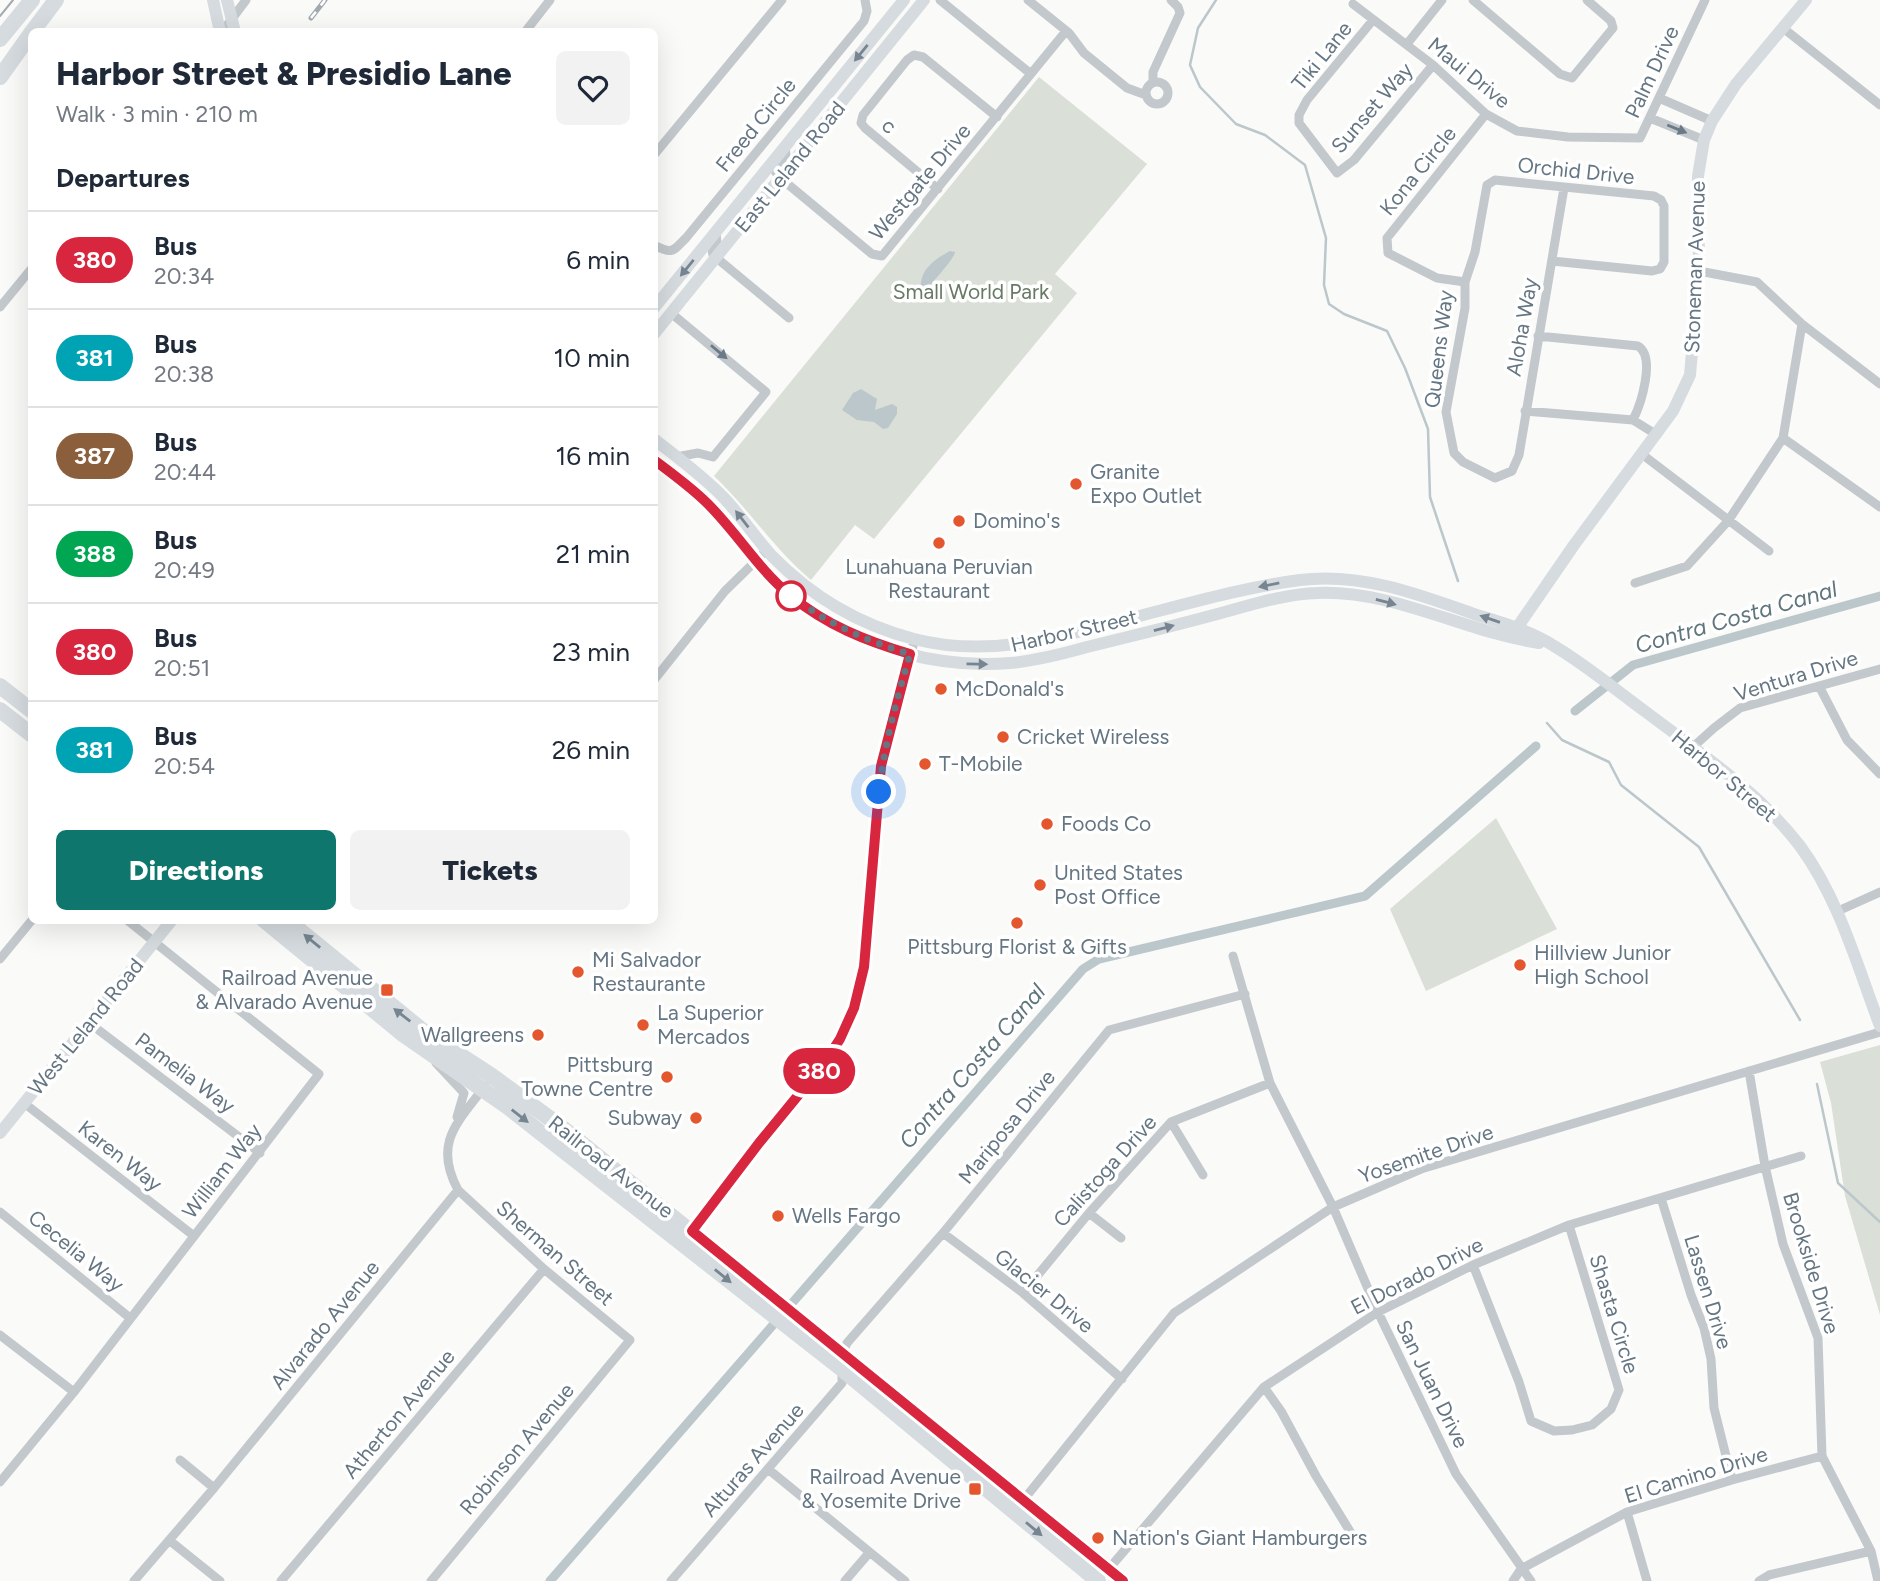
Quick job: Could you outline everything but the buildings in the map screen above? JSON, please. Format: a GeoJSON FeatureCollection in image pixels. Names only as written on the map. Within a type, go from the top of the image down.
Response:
{"type":"FeatureCollection","features":[{"type":"Feature","properties":{"kind":"highway"},"geometry":{"type":"LineString","coordinates":[[0,39],[32,0]]}},
{"type":"Feature","properties":{"kind":"highway"},"geometry":{"type":"LineString","coordinates":[[35,28],[56,0]]}},
{"type":"Feature","properties":{"kind":"highway"},"geometry":{"type":"LineString","coordinates":[[0,77],[28,38]]}},
{"type":"Feature","properties":{"kind":"highway"},"geometry":{"type":"LineString","coordinates":[[0,687],[28,709]]}},
{"type":"Feature","properties":{"kind":"highway"},"geometry":{"type":"LineString","coordinates":[[0,710],[28,732]]}},
{"type":"Feature","properties":{"kind":"highway","name":"Railroad Avenue"},"geometry":{"type":"LineString","coordinates":[[269,924],[429,1053],[487,1082],[560,1126],[687,1237],[842,1361],[1102,1577],[1123,1581]]}},
{"type":"Feature","properties":{"kind":"highway","name":"Railroad Avenue"},"geometry":{"type":"LineString","coordinates":[[292,924],[487,1082]]}},
{"type":"Feature","properties":{"kind":"street"},"geometry":{"type":"LineString","coordinates":[[212,0],[220,28]]}},
{"type":"Feature","properties":{"kind":"street"},"geometry":{"type":"LineString","coordinates":[[227,0],[234,28]]}},
{"type":"Feature","properties":{"kind":"street"},"geometry":{"type":"LineString","coordinates":[[224,28],[246,0]]}},
{"type":"Feature","properties":{"kind":"street"},"geometry":{"type":"LineString","coordinates":[[528,28],[551,0]]}},
{"type":"Feature","properties":{"kind":"street"},"geometry":{"type":"LineString","coordinates":[[658,150],[782,0]]}},
{"type":"Feature","properties":{"kind":"street","name":"Freed Circle"},"geometry":{"type":"LineString","coordinates":[[658,246],[667,251],[675,250],[687,238],[864,21],[867,10],[865,0]]}},
{"type":"Feature","properties":{"kind":"street","name":"East Leland Road"},"geometry":{"type":"LineString","coordinates":[[658,303],[904,0]]}},
{"type":"Feature","properties":{"kind":"street","name":"East Leland Road"},"geometry":{"type":"LineString","coordinates":[[658,329],[924,0]]}},
{"type":"Feature","properties":{"kind":"street"},"geometry":{"type":"LineString","coordinates":[[940,0],[1031,74]]}},
{"type":"Feature","properties":{"kind":"street"},"geometry":{"type":"LineString","coordinates":[[1028,0],[1066,30],[1084,53],[1127,88],[1146,94],[1152,103],[1159,104],[1165,100],[1168,93],[1166,86],[1153,82],[1147,87],[1146,94]]}},
{"type":"Feature","properties":{"kind":"street"},"geometry":{"type":"LineString","coordinates":[[1153,82],[1153,72],[1180,13],[1171,0]]}},
{"type":"Feature","properties":{"kind":"street"},"geometry":{"type":"LineString","coordinates":[[1406,44],[1442,0]]}},
{"type":"Feature","properties":{"kind":"street"},"geometry":{"type":"LineString","coordinates":[[1473,0],[1560,74],[1572,78],[1613,28],[1611,21],[1587,0]]}},
{"type":"Feature","properties":{"kind":"street","name":"Palm Drive"},"geometry":{"type":"LineString","coordinates":[[1618,139],[1640,138],[1706,0]]}},
{"type":"Feature","properties":{"kind":"street","name":"Stoneman Avenue"},"geometry":{"type":"LineString","coordinates":[[1513,633],[1574,545],[1674,411],[1690,375],[1699,271],[1698,176],[1704,140],[1712,121],[1736,84],[1806,0]]}},
{"type":"Feature","properties":{"kind":"street","name":"Maui Drive"},"geometry":{"type":"LineString","coordinates":[[1353,4],[1433,65],[1486,114],[1517,131],[1618,139]]}},
{"type":"Feature","properties":{"kind":"street","name":"Tiki Lane"},"geometry":{"type":"LineString","coordinates":[[1337,173],[1299,123],[1299,115],[1307,100],[1373,20]]}},
{"type":"Feature","properties":{"kind":"street"},"geometry":{"type":"LineString","coordinates":[[1783,28],[1880,105]]}},
{"type":"Feature","properties":{"kind":"street","name":"Westgate Drive"},"geometry":{"type":"LineString","coordinates":[[780,179],[872,254],[880,256],[890,248],[1066,30]]}},
{"type":"Feature","properties":{"kind":"street","name":"c"},"geometry":{"type":"LineString","coordinates":[[938,188],[864,128],[861,121],[907,60],[914,55],[923,57],[996,117]]}},
{"type":"Feature","properties":{"kind":"street","name":"Sunset Way"},"geometry":{"type":"LineString","coordinates":[[1337,173],[1353,160],[1433,65]]}},
{"type":"Feature","properties":{"kind":"street"},"geometry":{"type":"LineString","coordinates":[[1659,98],[1712,121]]}},
{"type":"Feature","properties":{"kind":"street","name":"Kona Circle"},"geometry":{"type":"LineString","coordinates":[[1465,282],[1437,278],[1388,253],[1387,237],[1486,114]]}},
{"type":"Feature","properties":{"kind":"street"},"geometry":{"type":"LineString","coordinates":[[1650,118],[1704,140]]}},
{"type":"Feature","properties":{"kind":"street"},"geometry":{"type":"LineString","coordinates":[[780,179],[775,171],[786,155],[785,148]]}},
{"type":"Feature","properties":{"kind":"street","name":"Orchid Drive"},"geometry":{"type":"LineString","coordinates":[[1488,185],[1495,180],[1654,196],[1661,200],[1664,206],[1664,262],[1660,269],[1652,271],[1552,261]]}},
{"type":"Feature","properties":{"kind":"street","name":"Queens Way"},"geometry":{"type":"LineString","coordinates":[[1488,185],[1475,252],[1465,282],[1465,308],[1446,412],[1454,453],[1463,462],[1495,478],[1512,471]]}},
{"type":"Feature","properties":{"kind":"street","name":"Aloha Way"},"geometry":{"type":"LineString","coordinates":[[1512,471],[1519,455],[1564,188]]}},
{"type":"Feature","properties":{"kind":"street"},"geometry":{"type":"LineString","coordinates":[[716,232],[717,243],[712,253],[716,258],[789,318]]}},
{"type":"Feature","properties":{"kind":"street"},"geometry":{"type":"LineString","coordinates":[[1699,271],[1757,282],[1802,324],[1880,384]]}},
{"type":"Feature","properties":{"kind":"street"},"geometry":{"type":"LineString","coordinates":[[0,307],[28,273]]}},
{"type":"Feature","properties":{"kind":"street"},"geometry":{"type":"LineString","coordinates":[[671,313],[766,392],[713,457],[702,458],[692,469]]}},
{"type":"Feature","properties":{"kind":"street"},"geometry":{"type":"LineString","coordinates":[[1635,583],[1687,566],[1728,521],[1783,438],[1802,324]]}},
{"type":"Feature","properties":{"kind":"street"},"geometry":{"type":"LineString","coordinates":[[1538,336],[1638,346],[1644,350],[1647,358],[1643,393],[1633,420]]}},
{"type":"Feature","properties":{"kind":"street"},"geometry":{"type":"LineString","coordinates":[[1525,411],[1633,420],[1657,435]]}},
{"type":"Feature","properties":{"kind":"street"},"geometry":{"type":"LineString","coordinates":[[1783,438],[1880,507]]}},
{"type":"Feature","properties":{"kind":"street","name":"Harbor Street"},"geometry":{"type":"LineString","coordinates":[[658,442],[726,500],[767,550],[794,577],[829,602],[871,624],[915,639],[982,648],[1046,641],[1221,595],[1315,578],[1369,582],[1435,600],[1513,633]]}},
{"type":"Feature","properties":{"kind":"street"},"geometry":{"type":"LineString","coordinates":[[676,457],[698,453],[713,457]]}},
{"type":"Feature","properties":{"kind":"street"},"geometry":{"type":"LineString","coordinates":[[1643,455],[1769,551]]}},
{"type":"Feature","properties":{"kind":"street","name":"Harbor Street"},"geometry":{"type":"LineString","coordinates":[[658,463],[709,505],[754,561],[791,596],[829,622],[878,644],[910,654],[958,663],[1025,661],[1274,599],[1319,593],[1366,596],[1553,645],[1693,747],[1749,792],[1799,845],[1817,871],[1838,911],[1880,1026]]}},
{"type":"Feature","properties":{"kind":"street"},"geometry":{"type":"LineString","coordinates":[[658,675],[725,591],[767,550]]}},
{"type":"Feature","properties":{"kind":"street"},"geometry":{"type":"LineString","coordinates":[[687,1237],[823,1065],[840,1039],[854,1008],[864,967],[881,766],[915,639]]}},
{"type":"Feature","properties":{"kind":"street"},"geometry":{"type":"LineString","coordinates":[[1046,641],[1050,656]]}},
{"type":"Feature","properties":{"kind":"street","name":"Ventura Drive"},"geometry":{"type":"LineString","coordinates":[[1693,747],[1740,708],[1880,669]]}},
{"type":"Feature","properties":{"kind":"street"},"geometry":{"type":"LineString","coordinates":[[1819,687],[1847,740],[1880,775]]}},
{"type":"Feature","properties":{"kind":"street"},"geometry":{"type":"LineString","coordinates":[[1838,911],[1880,892]]}},
{"type":"Feature","properties":{"kind":"street"},"geometry":{"type":"LineString","coordinates":[[0,959],[29,924]]}},
{"type":"Feature","properties":{"kind":"street","name":"William Way"},"geometry":{"type":"LineString","coordinates":[[0,1482],[74,1392],[319,1074],[132,924]]}},
{"type":"Feature","properties":{"kind":"street","name":"West Leland Road"},"geometry":{"type":"LineString","coordinates":[[0,1133],[169,924]]}},
{"type":"Feature","properties":{"kind":"street","name":"San Juan Drive"},"geometry":{"type":"LineString","coordinates":[[1233,956],[1270,1083],[1333,1207],[1378,1312],[1456,1474],[1531,1581]]}},
{"type":"Feature","properties":{"kind":"street","name":"Mariposa Drive"},"geometry":{"type":"LineString","coordinates":[[842,1361],[847,1343],[943,1233],[1109,1030],[1245,994]]}},
{"type":"Feature","properties":{"kind":"street","name":"Pamelia Way"},"geometry":{"type":"LineString","coordinates":[[88,1022],[260,1153]]}},
{"type":"Feature","properties":{"kind":"street","name":"Yosemite Drive"},"geometry":{"type":"LineString","coordinates":[[1018,1506],[1174,1313],[1333,1207],[1421,1169],[1880,1032]]}},
{"type":"Feature","properties":{"kind":"street"},"geometry":{"type":"LineString","coordinates":[[429,1053],[464,1093],[446,1148],[446,1162],[458,1191]]}},
{"type":"Feature","properties":{"kind":"street","name":"Brookside Drive"},"geometry":{"type":"LineString","coordinates":[[1749,1071],[1765,1166],[1783,1244],[1818,1338],[1822,1456],[1871,1550],[1878,1581]]}},
{"type":"Feature","properties":{"kind":"street"},"geometry":{"type":"LineString","coordinates":[[452,1130],[487,1082]]}},
{"type":"Feature","properties":{"kind":"street","name":"Calistoga Drive"},"geometry":{"type":"LineString","coordinates":[[1023,1293],[1089,1213],[1171,1122],[1270,1083]]}},
{"type":"Feature","properties":{"kind":"street","name":"Karen Way"},"geometry":{"type":"LineString","coordinates":[[24,1103],[194,1237]]}},
{"type":"Feature","properties":{"kind":"street"},"geometry":{"type":"LineString","coordinates":[[1171,1122],[1203,1175]]}},
{"type":"Feature","properties":{"kind":"street","name":"El Dorado Drive"},"geometry":{"type":"LineString","coordinates":[[1102,1577],[1264,1387],[1378,1312],[1473,1265],[1569,1225],[1801,1156]]}},
{"type":"Feature","properties":{"kind":"street","name":"Sherman Street"},"geometry":{"type":"LineString","coordinates":[[458,1191],[544,1269],[631,1340]]}},
{"type":"Feature","properties":{"kind":"street","name":"Alvarado Avenue"},"geometry":{"type":"LineString","coordinates":[[134,1581],[214,1488],[458,1191]]}},
{"type":"Feature","properties":{"kind":"street","name":"Lassen Drive"},"geometry":{"type":"LineString","coordinates":[[1661,1198],[1704,1328],[1711,1359],[1714,1408],[1732,1480]]}},
{"type":"Feature","properties":{"kind":"street","name":"Cecelia Way"},"geometry":{"type":"LineString","coordinates":[[0,1212],[130,1318]]}},
{"type":"Feature","properties":{"kind":"street"},"geometry":{"type":"LineString","coordinates":[[1089,1213],[1121,1238]]}},
{"type":"Feature","properties":{"kind":"street","name":"Shasta Circle"},"geometry":{"type":"LineString","coordinates":[[1473,1265],[1519,1382],[1531,1421],[1554,1431],[1592,1425],[1611,1409],[1619,1390],[1569,1225]]}},
{"type":"Feature","properties":{"kind":"street","name":"Glacier Drive"},"geometry":{"type":"LineString","coordinates":[[943,1233],[1023,1293],[1122,1379]]}},
{"type":"Feature","properties":{"kind":"street","name":"Atherton Avenue"},"geometry":{"type":"LineString","coordinates":[[281,1581],[544,1269]]}},
{"type":"Feature","properties":{"kind":"street"},"geometry":{"type":"LineString","coordinates":[[0,1335],[74,1392]]}},
{"type":"Feature","properties":{"kind":"street","name":"Robinson Avenue"},"geometry":{"type":"LineString","coordinates":[[431,1581],[631,1340]]}},
{"type":"Feature","properties":{"kind":"street","name":"Alturas Avenue"},"geometry":{"type":"LineString","coordinates":[[671,1581],[842,1383],[842,1361]]}},
{"type":"Feature","properties":{"kind":"street"},"geometry":{"type":"LineString","coordinates":[[1264,1387],[1281,1411],[1316,1476],[1351,1532]]}},
{"type":"Feature","properties":{"kind":"street","name":"El Camino Drive"},"geometry":{"type":"LineString","coordinates":[[1513,1581],[1521,1570],[1628,1512],[1822,1456]]}},
{"type":"Feature","properties":{"kind":"street"},"geometry":{"type":"LineString","coordinates":[[180,1460],[214,1488]]}},
{"type":"Feature","properties":{"kind":"street"},"geometry":{"type":"LineString","coordinates":[[768,1469],[905,1581]]}},
{"type":"Feature","properties":{"kind":"street"},"geometry":{"type":"LineString","coordinates":[[1628,1512],[1647,1581]]}},
{"type":"Feature","properties":{"kind":"street"},"geometry":{"type":"LineString","coordinates":[[169,1540],[219,1581]]}},
{"type":"Feature","properties":{"kind":"street"},"geometry":{"type":"LineString","coordinates":[[1759,1581],[1769,1575],[1871,1550]]}},
{"type":"Feature","properties":{"kind":"street"},"geometry":{"type":"LineString","coordinates":[[845,1581],[869,1553]]}},
{"type":"Feature","properties":{"kind":"green space","name":"Small World Park"},"geometry":{"type":"Polygon","coordinates":[[[1039,77],[1147,164],[1055,274],[1077,293],[874,539],[855,525],[811,580],[714,476],[1039,77]]]}},
{"type":"Feature","properties":{"kind":"green space"},"geometry":{"type":"Polygon","coordinates":[[[1496,818],[1557,929],[1426,991],[1390,909],[1496,818]]]}},
{"type":"Feature","properties":{"kind":"green space"},"geometry":{"type":"Polygon","coordinates":[[[1880,1045],[1880,1315],[1845,1196],[1831,1103],[1820,1062],[1880,1045]]]}},
{"type":"Feature","properties":{"kind":"shaded area"},"geometry":{"type":"Polygon","coordinates":[[[950,251],[955,252],[948,264],[928,288],[921,289],[925,271],[950,251]]]}},
{"type":"Feature","properties":{"kind":"shaded area"},"geometry":{"type":"Polygon","coordinates":[[[861,389],[877,399],[875,410],[892,404],[897,407],[897,414],[888,428],[883,429],[874,422],[857,420],[842,410],[853,393],[861,389]]]}},
{"type":"Feature","properties":{"kind":"waterway"},"geometry":{"type":"LineString","coordinates":[[1216,0],[1198,28],[1190,65],[1200,87],[1236,124],[1265,135],[1305,165],[1326,238],[1324,285],[1329,304],[1344,314],[1387,331],[1405,368],[1428,429],[1430,497],[1458,581]]}},
{"type":"Feature","properties":{"kind":"waterway","name":"Contra Costa Canal"},"geometry":{"type":"LineString","coordinates":[[1575,711],[1633,665],[1880,596]]}},
{"type":"Feature","properties":{"kind":"waterway"},"geometry":{"type":"LineString","coordinates":[[1547,723],[1562,740],[1609,762],[1621,785],[1699,847],[1800,1020]]}},
{"type":"Feature","properties":{"kind":"waterway","name":"Contra Costa Canal"},"geometry":{"type":"LineString","coordinates":[[550,1581],[1083,969],[1099,959],[1365,896],[1536,746]]}},
{"type":"Feature","properties":{"kind":"waterway"},"geometry":{"type":"LineString","coordinates":[[1817,1084],[1838,1183],[1880,1222]]}},
{"type":"Feature","properties":{"kind":"tram line"},"geometry":{"type":"LineString","coordinates":[[0,16],[13,0]]}},
{"type":"Feature","properties":{"kind":"railway"},"geometry":{"type":"LineString","coordinates":[[311,18],[325,0]]}},
{"type":"Feature","properties":{"kind":"bus line","name":"380"},"geometry":{"type":"LineString","coordinates":[[658,463],[709,505],[754,561],[791,596],[838,627],[910,654],[881,766],[864,967],[854,1008],[840,1039],[823,1065],[692,1231],[1123,1581]]}},
{"type":"Feature","properties":{"kind":"place","name":"Granite Expo Outlet"},"geometry":{"type":"Point","coordinates":[1076,484]}},
{"type":"Feature","properties":{"kind":"place","name":"Domino's"},"geometry":{"type":"Point","coordinates":[959,521]}},
{"type":"Feature","properties":{"kind":"place","name":"Lunahuana Peruvian Restaurant"},"geometry":{"type":"Point","coordinates":[939,543]}},
{"type":"Feature","properties":{"kind":"place","name":"McDonald's"},"geometry":{"type":"Point","coordinates":[941,689]}},
{"type":"Feature","properties":{"kind":"place","name":"Cricket Wireless"},"geometry":{"type":"Point","coordinates":[1003,737]}},
{"type":"Feature","properties":{"kind":"place","name":"T-Mobile"},"geometry":{"type":"Point","coordinates":[925,764]}},
{"type":"Feature","properties":{"kind":"place","name":"Foods Co"},"geometry":{"type":"Point","coordinates":[1047,824]}},
{"type":"Feature","properties":{"kind":"place","name":"United States Post Office"},"geometry":{"type":"Point","coordinates":[1040,885]}},
{"type":"Feature","properties":{"kind":"place","name":"Pittsburg Florist & Gifts"},"geometry":{"type":"Point","coordinates":[1017,923]}},
{"type":"Feature","properties":{"kind":"place","name":"Hillview Junior High School"},"geometry":{"type":"Point","coordinates":[1520,965]}},
{"type":"Feature","properties":{"kind":"place","name":"Mi Salvador Restaurante"},"geometry":{"type":"Point","coordinates":[578,972]}},
{"type":"Feature","properties":{"kind":"place","name":"Railroad Avenue & Alvarado Avenue"},"geometry":{"type":"Point","coordinates":[387,990]}},
{"type":"Feature","properties":{"kind":"place","name":"La Superior Mercados"},"geometry":{"type":"Point","coordinates":[643,1025]}},
{"type":"Feature","properties":{"kind":"place","name":"Wallgreens"},"geometry":{"type":"Point","coordinates":[538,1035]}},
{"type":"Feature","properties":{"kind":"place","name":"Pittsburg Towne Centre"},"geometry":{"type":"Point","coordinates":[667,1077]}},
{"type":"Feature","properties":{"kind":"place","name":"Subway"},"geometry":{"type":"Point","coordinates":[696,1118]}},
{"type":"Feature","properties":{"kind":"place","name":"Wells Fargo"},"geometry":{"type":"Point","coordinates":[778,1216]}},
{"type":"Feature","properties":{"kind":"place","name":"Railroad Avenue & Yosemite Drive"},"geometry":{"type":"Point","coordinates":[975,1489]}},
{"type":"Feature","properties":{"kind":"place","name":"Nation's Giant Hamburgers"},"geometry":{"type":"Point","coordinates":[1098,1538]}},
{"type":"Feature","properties":{"kind":"route"},"geometry":{"type":"LineString","coordinates":[[791,596],[838,627],[910,654],[881,766],[879,792]]}}]}
